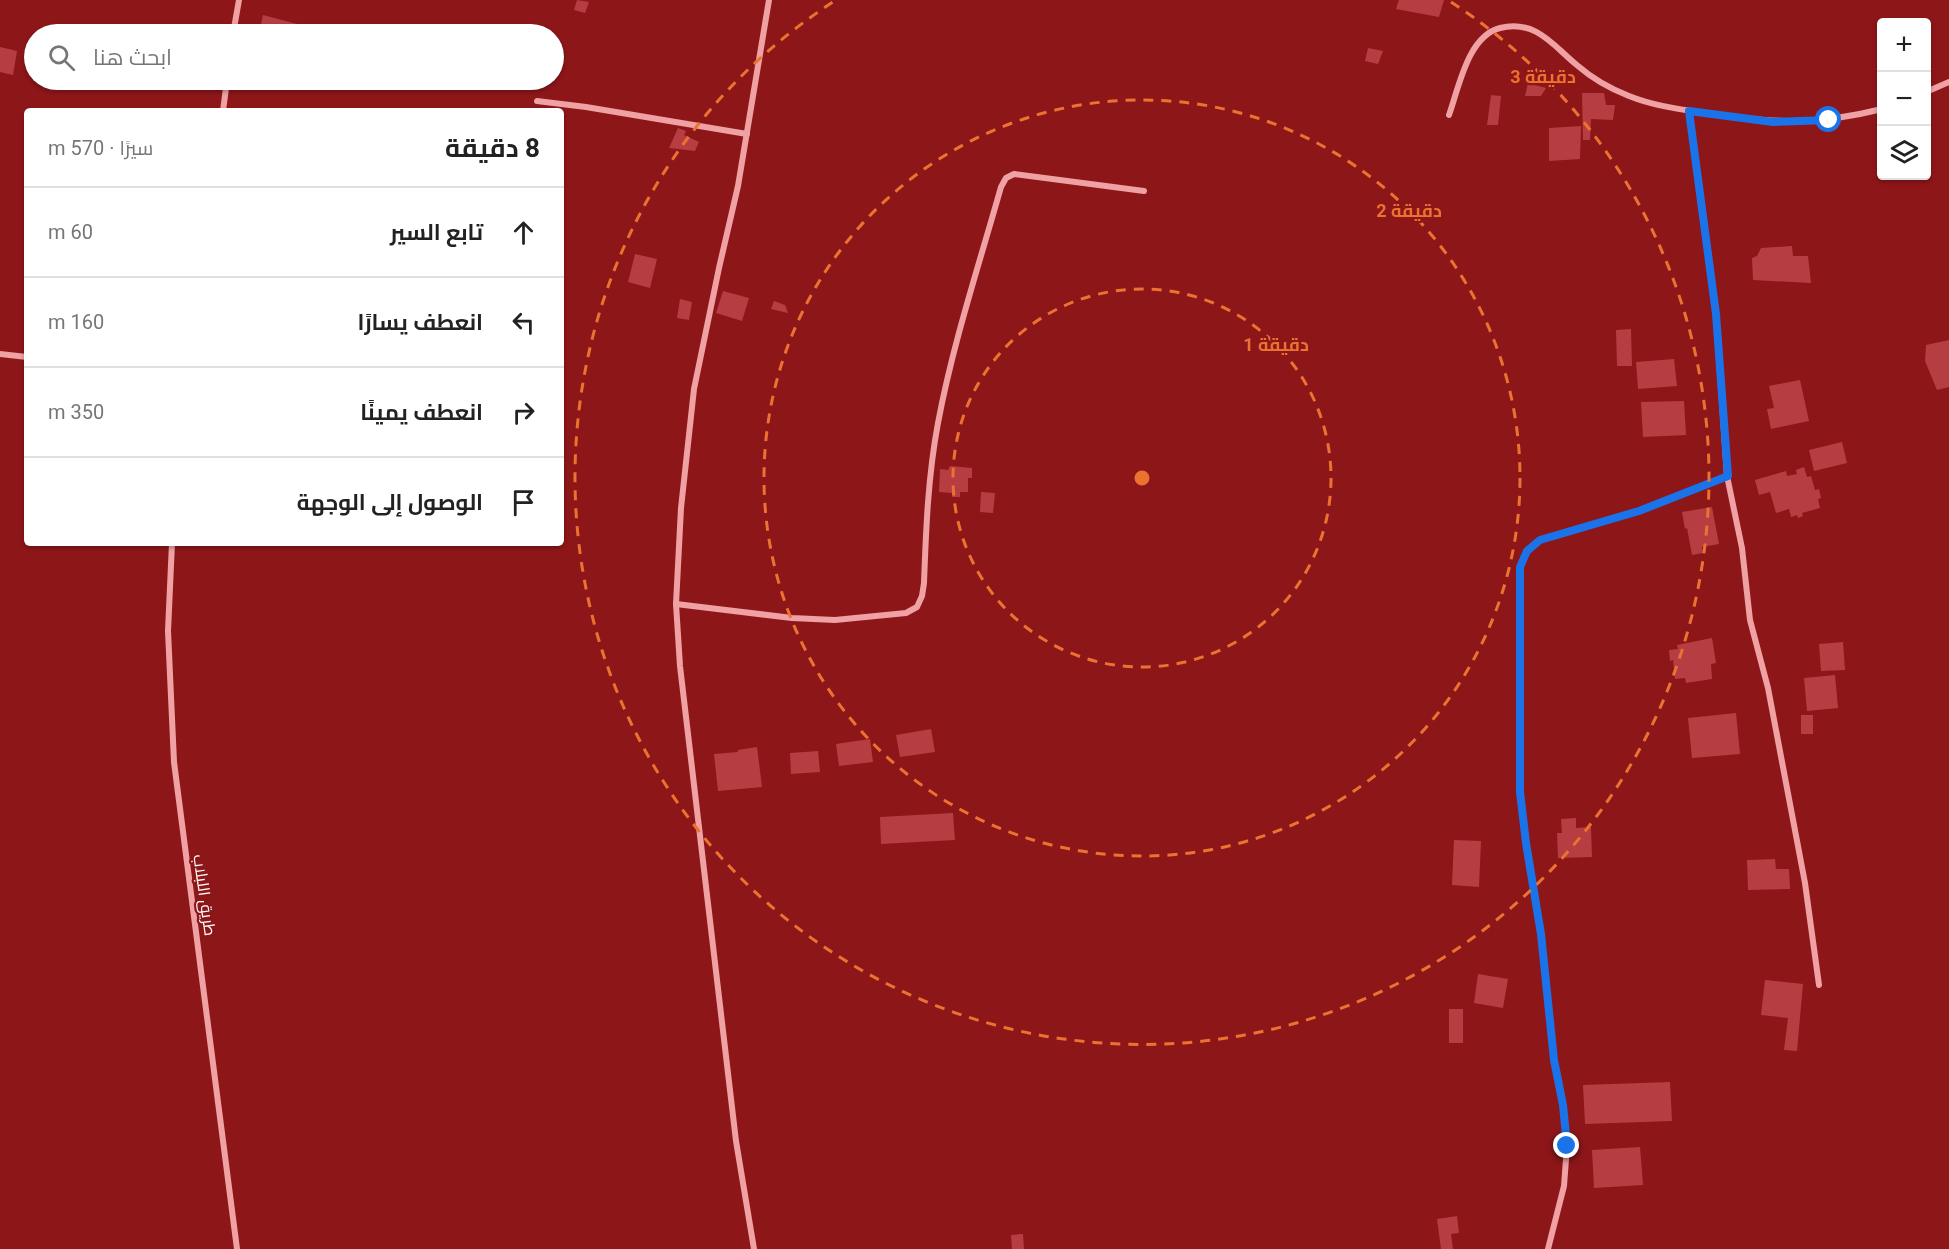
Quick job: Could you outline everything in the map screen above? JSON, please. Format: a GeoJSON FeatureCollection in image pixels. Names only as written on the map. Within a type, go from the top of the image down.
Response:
{"type":"FeatureCollection","features":[{"type":"Feature","properties":{"kind":"street"},"geometry":{"type":"LineString","coordinates":[[235,24],[239,0]]}},
{"type":"Feature","properties":{"kind":"street"},"geometry":{"type":"LineString","coordinates":[[754,1249],[736,1142],[681,666],[676,604],[681,508],[694,389],[738,186],[769,0]]}},
{"type":"Feature","properties":{"kind":"street"},"geometry":{"type":"LineString","coordinates":[[1449,115],[1476,45],[1482,38],[1497,29],[1515,26],[1547,38],[1579,67],[1610,88],[1645,102],[1746,119],[1801,122],[1829,120],[1877,110]]}},
{"type":"Feature","properties":{"kind":"street"},"geometry":{"type":"LineString","coordinates":[[1931,90],[1949,82]]}},
{"type":"Feature","properties":{"kind":"street"},"geometry":{"type":"LineString","coordinates":[[223,108],[226,90]]}},
{"type":"Feature","properties":{"kind":"street"},"geometry":{"type":"LineString","coordinates":[[537,101],[747,134]]}},
{"type":"Feature","properties":{"kind":"street"},"geometry":{"type":"LineString","coordinates":[[1689,111],[1716,314],[1728,476],[1742,548],[1750,620],[1768,688],[1805,883],[1819,985]]}},
{"type":"Feature","properties":{"kind":"street"},"geometry":{"type":"LineString","coordinates":[[676,604],[792,618],[835,620],[906,613],[917,607],[924,583],[929,483],[938,424],[970,296],[1001,187],[1006,178],[1014,174],[1144,192]]}},
{"type":"Feature","properties":{"kind":"street"},"geometry":{"type":"LineString","coordinates":[[0,354],[24,357]]}},
{"type":"Feature","properties":{"kind":"street"},"geometry":{"type":"LineString","coordinates":[[1548,1249],[1564,1186],[1567,1146],[1563,1105],[1554,1060],[1541,934],[1520,792],[1520,567],[1527,551],[1540,540],[1639,511],[1728,476]]}},
{"type":"Feature","properties":{"kind":"street","name":"طريق اللبلاب"},"geometry":{"type":"LineString","coordinates":[[172,546],[168,631],[174,762],[237,1249]]}},
{"type":"Feature","properties":{"kind":"building"},"geometry":{"type":"Polygon","coordinates":[[[577,0],[589,2],[585,13],[574,10],[577,0]]]}},
{"type":"Feature","properties":{"kind":"building"},"geometry":{"type":"Polygon","coordinates":[[[1399,0],[1444,0],[1439,17],[1396,9],[1399,0]]]}},
{"type":"Feature","properties":{"kind":"building"},"geometry":{"type":"Polygon","coordinates":[[[263,15],[297,24],[261,24],[263,15]]]}},
{"type":"Feature","properties":{"kind":"building"},"geometry":{"type":"Polygon","coordinates":[[[0,47],[17,51],[13,75],[0,72],[0,47]]]}},
{"type":"Feature","properties":{"kind":"building"},"geometry":{"type":"Polygon","coordinates":[[[1368,48],[1383,51],[1378,64],[1365,61],[1368,48]]]}},
{"type":"Feature","properties":{"kind":"building"},"geometry":{"type":"Polygon","coordinates":[[[1528,83],[1546,88],[1541,96],[1525,96],[1528,83]]]}},
{"type":"Feature","properties":{"kind":"building"},"geometry":{"type":"Polygon","coordinates":[[[1582,93],[1604,93],[1606,105],[1615,105],[1613,120],[1591,119],[1590,140],[1583,140],[1582,93]]]}},
{"type":"Feature","properties":{"kind":"building"},"geometry":{"type":"Polygon","coordinates":[[[1491,95],[1501,96],[1498,125],[1487,125],[1491,95]]]}},
{"type":"Feature","properties":{"kind":"building"},"geometry":{"type":"Polygon","coordinates":[[[1581,126],[1580,159],[1549,161],[1549,128],[1581,126]]]}},
{"type":"Feature","properties":{"kind":"building"},"geometry":{"type":"Polygon","coordinates":[[[678,128],[686,131],[684,135],[699,142],[695,151],[669,148],[678,128]]]}},
{"type":"Feature","properties":{"kind":"building"},"geometry":{"type":"Polygon","coordinates":[[[1792,246],[1793,256],[1808,256],[1811,283],[1753,280],[1752,258],[1757,256],[1761,248],[1792,246]]]}},
{"type":"Feature","properties":{"kind":"building"},"geometry":{"type":"Polygon","coordinates":[[[635,254],[657,259],[650,288],[628,282],[635,254]]]}},
{"type":"Feature","properties":{"kind":"building"},"geometry":{"type":"Polygon","coordinates":[[[723,291],[749,298],[742,321],[716,313],[723,291]]]}},
{"type":"Feature","properties":{"kind":"building"},"geometry":{"type":"Polygon","coordinates":[[[680,299],[692,302],[689,320],[677,318],[680,299]]]}},
{"type":"Feature","properties":{"kind":"building"},"geometry":{"type":"Polygon","coordinates":[[[774,301],[785,305],[788,313],[771,309],[774,301]]]}},
{"type":"Feature","properties":{"kind":"building"},"geometry":{"type":"Polygon","coordinates":[[[1631,329],[1632,366],[1617,366],[1616,330],[1631,329]]]}},
{"type":"Feature","properties":{"kind":"building"},"geometry":{"type":"Polygon","coordinates":[[[1949,340],[1949,387],[1937,390],[1925,361],[1926,345],[1949,340]]]}},
{"type":"Feature","properties":{"kind":"building"},"geometry":{"type":"Polygon","coordinates":[[[1674,359],[1677,386],[1638,389],[1636,362],[1674,359]]]}},
{"type":"Feature","properties":{"kind":"building"},"geometry":{"type":"Polygon","coordinates":[[[1800,380],[1809,421],[1771,429],[1767,409],[1774,408],[1769,386],[1800,380]]]}},
{"type":"Feature","properties":{"kind":"building"},"geometry":{"type":"Polygon","coordinates":[[[1684,401],[1686,435],[1643,437],[1641,402],[1684,401]]]}},
{"type":"Feature","properties":{"kind":"building"},"geometry":{"type":"Polygon","coordinates":[[[1842,442],[1847,463],[1814,471],[1809,450],[1842,442]]]}},
{"type":"Feature","properties":{"kind":"building"},"geometry":{"type":"Polygon","coordinates":[[[950,466],[972,468],[972,478],[968,478],[968,492],[960,492],[960,497],[952,497],[952,493],[939,492],[940,469],[948,470],[950,466]]]}},
{"type":"Feature","properties":{"kind":"building"},"geometry":{"type":"Polygon","coordinates":[[[1804,467],[1807,477],[1811,476],[1815,490],[1819,489],[1820,508],[1802,513],[1803,516],[1798,518],[1797,515],[1791,517],[1789,509],[1776,513],[1770,492],[1759,495],[1755,480],[1786,471],[1787,476],[1797,474],[1796,470],[1804,467]]]}},
{"type":"Feature","properties":{"kind":"building"},"geometry":{"type":"Polygon","coordinates":[[[981,492],[995,493],[993,513],[980,512],[981,492]]]}},
{"type":"Feature","properties":{"kind":"building"},"geometry":{"type":"Polygon","coordinates":[[[1712,507],[1719,544],[1702,547],[1703,553],[1692,555],[1682,512],[1712,507]]]}},
{"type":"Feature","properties":{"kind":"building"},"geometry":{"type":"Polygon","coordinates":[[[1712,638],[1716,663],[1711,664],[1712,679],[1686,683],[1685,678],[1675,679],[1673,660],[1670,661],[1669,650],[1678,649],[1677,645],[1712,638]]]}},
{"type":"Feature","properties":{"kind":"building"},"geometry":{"type":"Polygon","coordinates":[[[1843,642],[1845,670],[1821,671],[1819,644],[1843,642]]]}},
{"type":"Feature","properties":{"kind":"building"},"geometry":{"type":"Polygon","coordinates":[[[1835,675],[1838,708],[1807,711],[1804,678],[1835,675]]]}},
{"type":"Feature","properties":{"kind":"building"},"geometry":{"type":"Polygon","coordinates":[[[1736,713],[1740,754],[1692,758],[1688,718],[1736,713]]]}},
{"type":"Feature","properties":{"kind":"building"},"geometry":{"type":"Polygon","coordinates":[[[1801,715],[1813,715],[1813,734],[1801,734],[1801,715]]]}},
{"type":"Feature","properties":{"kind":"building"},"geometry":{"type":"Polygon","coordinates":[[[931,729],[935,752],[900,757],[896,735],[931,729]]]}},
{"type":"Feature","properties":{"kind":"building"},"geometry":{"type":"Polygon","coordinates":[[[870,739],[873,762],[839,766],[836,744],[870,739]]]}},
{"type":"Feature","properties":{"kind":"building"},"geometry":{"type":"Polygon","coordinates":[[[757,747],[762,787],[718,791],[714,754],[738,752],[738,750],[757,747]]]}},
{"type":"Feature","properties":{"kind":"building"},"geometry":{"type":"Polygon","coordinates":[[[818,751],[820,772],[791,774],[790,753],[818,751]]]}},
{"type":"Feature","properties":{"kind":"building"},"geometry":{"type":"Polygon","coordinates":[[[953,813],[955,840],[881,844],[880,817],[953,813]]]}},
{"type":"Feature","properties":{"kind":"building"},"geometry":{"type":"Polygon","coordinates":[[[1576,818],[1576,828],[1591,827],[1592,857],[1558,858],[1557,833],[1562,833],[1561,819],[1576,818]]]}},
{"type":"Feature","properties":{"kind":"building"},"geometry":{"type":"Polygon","coordinates":[[[1454,840],[1481,841],[1479,887],[1452,885],[1454,840]]]}},
{"type":"Feature","properties":{"kind":"building"},"geometry":{"type":"Polygon","coordinates":[[[1775,859],[1776,869],[1789,869],[1790,889],[1748,890],[1747,860],[1775,859]]]}},
{"type":"Feature","properties":{"kind":"building"},"geometry":{"type":"Polygon","coordinates":[[[1478,974],[1508,979],[1503,1008],[1474,1003],[1478,974]]]}},
{"type":"Feature","properties":{"kind":"building"},"geometry":{"type":"Polygon","coordinates":[[[1765,980],[1803,984],[1797,1051],[1784,1050],[1788,1018],[1761,1015],[1765,980]]]}},
{"type":"Feature","properties":{"kind":"building"},"geometry":{"type":"Polygon","coordinates":[[[1449,1009],[1463,1009],[1463,1043],[1449,1043],[1449,1009]]]}},
{"type":"Feature","properties":{"kind":"building"},"geometry":{"type":"Polygon","coordinates":[[[1670,1082],[1672,1121],[1585,1124],[1583,1085],[1670,1082]]]}},
{"type":"Feature","properties":{"kind":"building"},"geometry":{"type":"Polygon","coordinates":[[[1640,1147],[1643,1185],[1594,1188],[1592,1150],[1640,1147]]]}},
{"type":"Feature","properties":{"kind":"building"},"geometry":{"type":"Polygon","coordinates":[[[1457,1216],[1459,1233],[1451,1234],[1453,1249],[1441,1249],[1437,1219],[1457,1216]]]}},
{"type":"Feature","properties":{"kind":"building"},"geometry":{"type":"Polygon","coordinates":[[[1023,1234],[1024,1249],[1012,1249],[1011,1235],[1023,1234]]]}},
{"type":"Feature","properties":{"kind":"route"},"geometry":{"type":"LineString","coordinates":[[1567,1146],[1563,1105],[1554,1060],[1541,934],[1522,818],[1520,567],[1527,551],[1540,540],[1639,511],[1728,476],[1716,314],[1689,111],[1773,122],[1829,120]]}}]}
